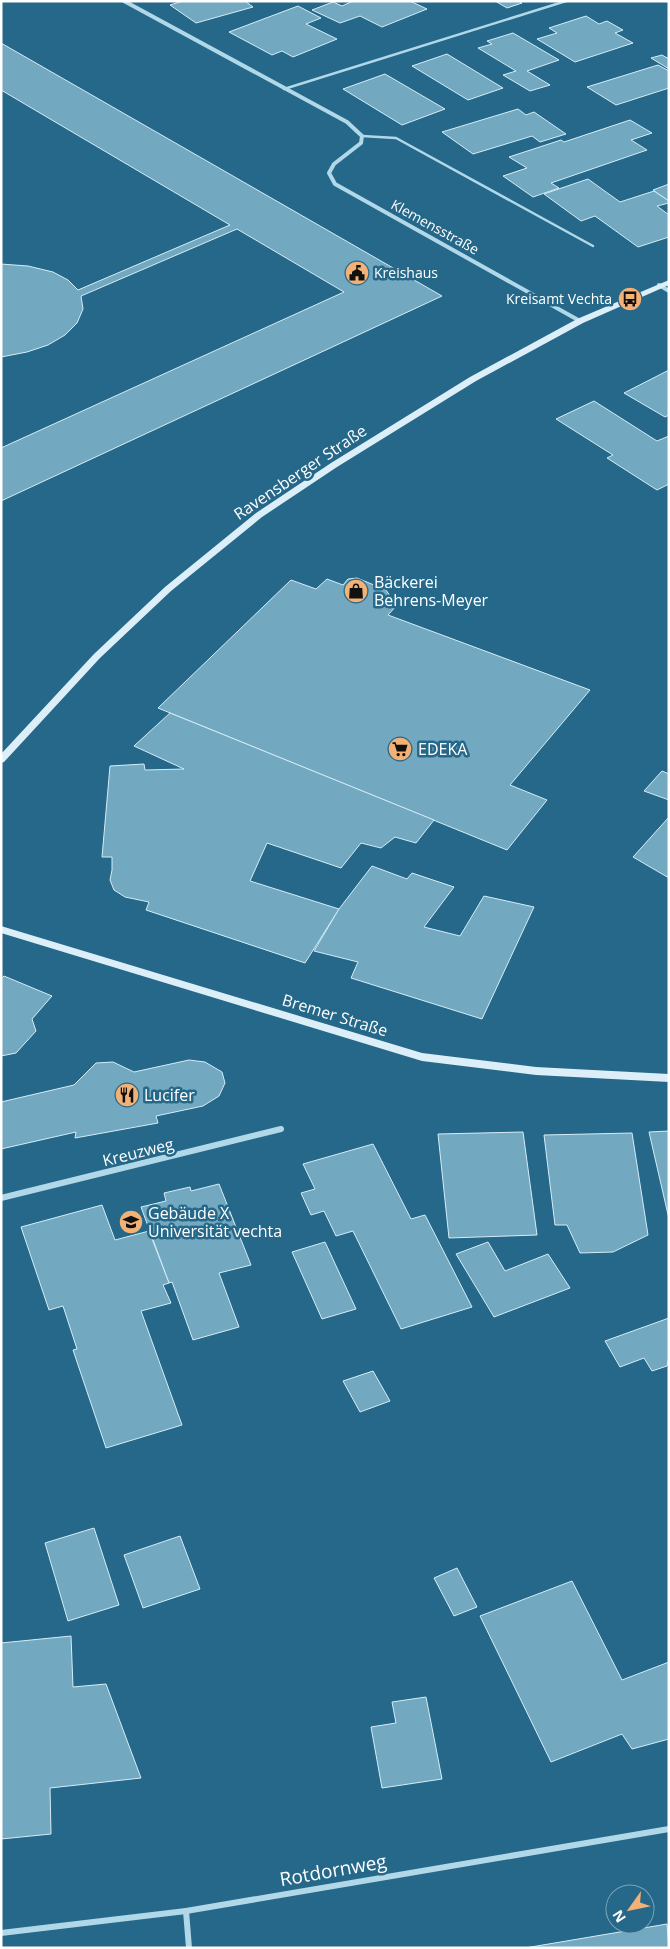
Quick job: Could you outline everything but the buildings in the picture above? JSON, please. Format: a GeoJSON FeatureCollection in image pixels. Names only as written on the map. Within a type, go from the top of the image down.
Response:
{"type":"FeatureCollection","features":[{"type":"Feature","properties":{"kind":"main road","name":"Ravensberger Straße"},"geometry":{"type":"LineString","coordinates":[[1,760],[97,656],[168,589],[259,515],[334,465],[473,379],[580,321],[669,282]]}},
{"type":"Feature","properties":{"kind":"main road","name":"Bremer Straße"},"geometry":{"type":"LineString","coordinates":[[1,930],[422,1057],[536,1071],[669,1078]]}},
{"type":"Feature","properties":{"kind":"street"},"geometry":{"type":"LineString","coordinates":[[124,1],[347,122],[362,136]]}},
{"type":"Feature","properties":{"kind":"street","name":"Klemensstraße"},"geometry":{"type":"LineString","coordinates":[[362,136],[361,143],[334,164],[329,173],[336,184],[580,321]]}},
{"type":"Feature","properties":{"kind":"street"},"geometry":{"type":"LineString","coordinates":[[659,285],[669,291]]}},
{"type":"Feature","properties":{"kind":"street","name":"Kreuzweg"},"geometry":{"type":"LineString","coordinates":[[1,1198],[281,1129]]}},
{"type":"Feature","properties":{"kind":"street","name":"Rotdornweg"},"geometry":{"type":"LineString","coordinates":[[1,1933],[186,1911],[669,1829]]}},
{"type":"Feature","properties":{"kind":"street"},"geometry":{"type":"LineString","coordinates":[[186,1911],[189,1948]]}},
{"type":"Feature","properties":{"kind":"lane"},"geometry":{"type":"LineString","coordinates":[[284,89],[566,1]]}},
{"type":"Feature","properties":{"kind":"lane"},"geometry":{"type":"LineString","coordinates":[[362,136],[396,138],[593,246]]}},
{"type":"Feature","properties":{"kind":"place","name":"Kreishaus"},"geometry":{"type":"Point","coordinates":[357,273]}},
{"type":"Feature","properties":{"kind":"place","name":"Kreisamt Vechta"},"geometry":{"type":"Point","coordinates":[630,299]}},
{"type":"Feature","properties":{"kind":"place","name":"Bäckerei Behrens-Meyer"},"geometry":{"type":"Point","coordinates":[356,591]}},
{"type":"Feature","properties":{"kind":"place","name":"EDEKA"},"geometry":{"type":"Point","coordinates":[400,749]}},
{"type":"Feature","properties":{"kind":"place","name":"Lucifer"},"geometry":{"type":"Point","coordinates":[127,1095]}},
{"type":"Feature","properties":{"kind":"place","name":"Gebäude X Universität vechta"},"geometry":{"type":"Point","coordinates":[131,1222]}}]}
